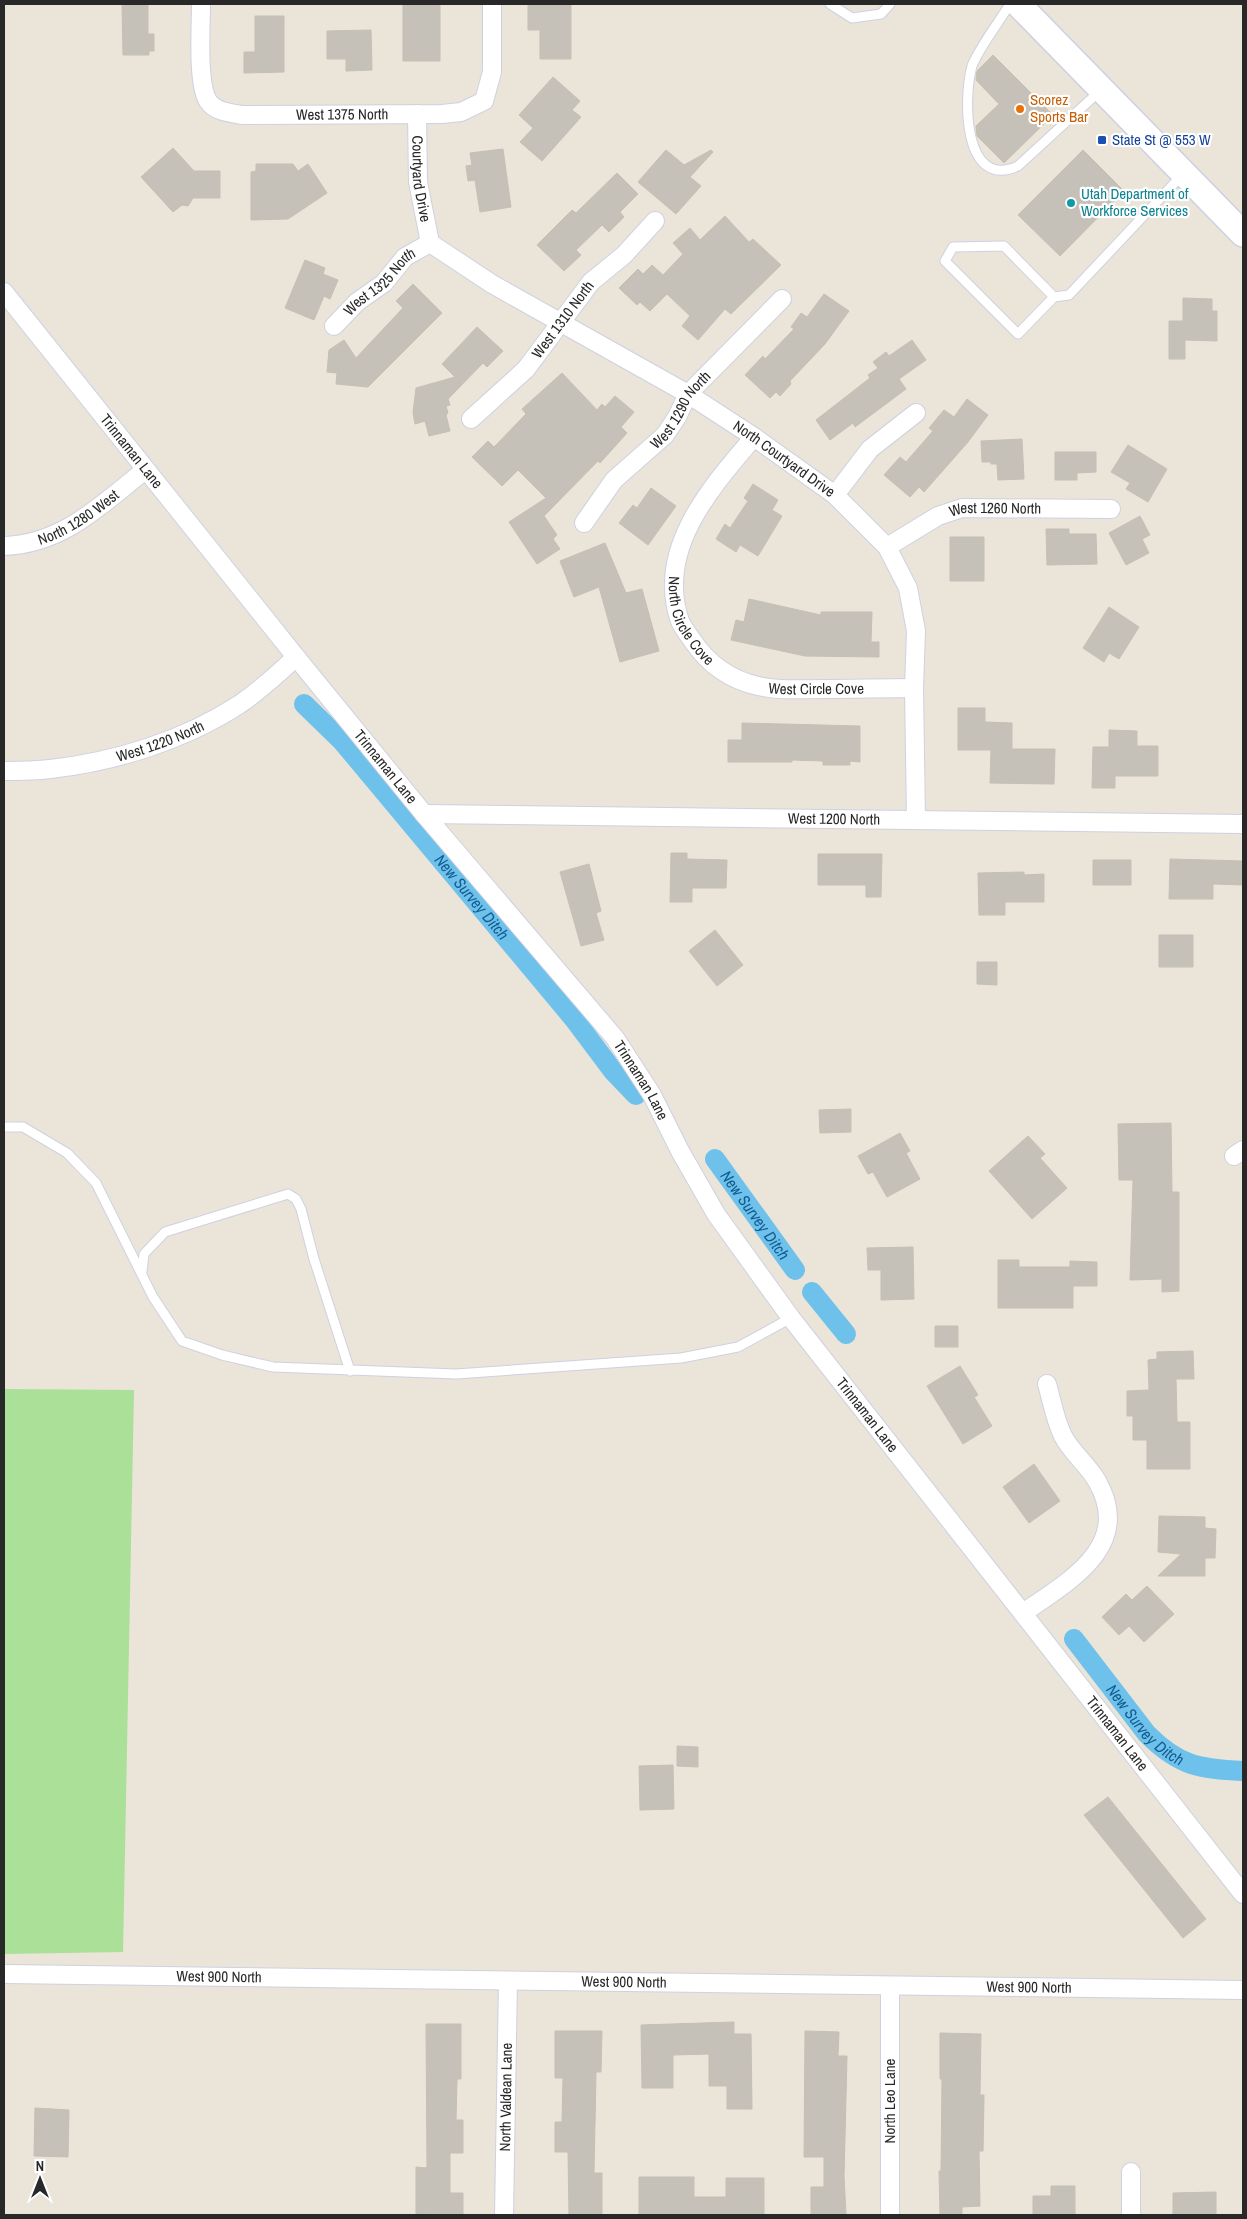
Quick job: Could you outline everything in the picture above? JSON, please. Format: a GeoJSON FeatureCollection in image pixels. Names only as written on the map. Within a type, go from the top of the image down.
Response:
{"type":"FeatureCollection","features":[{"type":"Feature","properties":{"kind":"main road"},"geometry":{"type":"LineString","coordinates":[[1018,4],[1239,228]]}},
{"type":"Feature","properties":{"kind":"street","name":"West 1375 North"},"geometry":{"type":"LineString","coordinates":[[201,4],[201,70],[208,101],[220,111],[243,116],[461,112],[484,101],[492,72],[492,4]]}},
{"type":"Feature","properties":{"kind":"street","name":"Courtyard Drive"},"geometry":{"type":"LineString","coordinates":[[417,114],[418,182],[430,243]]}},
{"type":"Feature","properties":{"kind":"street","name":"West 1310 North"},"geometry":{"type":"LineString","coordinates":[[471,418],[526,369],[591,282],[624,255],[656,221]]}},
{"type":"Feature","properties":{"kind":"street","name":"North Courtyard Drive"},"geometry":{"type":"LineString","coordinates":[[430,243],[492,284],[688,394],[754,437],[835,495],[887,547],[908,588],[916,631],[914,688],[916,820]]}},
{"type":"Feature","properties":{"kind":"street","name":"West 1325 North"},"geometry":{"type":"LineString","coordinates":[[334,326],[357,302],[384,283],[405,257],[430,243]]}},
{"type":"Feature","properties":{"kind":"street","name":"Trinnaman Lane"},"geometry":{"type":"LineString","coordinates":[[4,292],[296,658],[424,814],[615,1038],[652,1095],[680,1151],[716,1214],[791,1318],[1243,1894]]}},
{"type":"Feature","properties":{"kind":"street","name":"West 1290 North"},"geometry":{"type":"LineString","coordinates":[[584,522],[614,480],[665,435],[677,417],[688,394],[782,299]]}},
{"type":"Feature","properties":{"kind":"street"},"geometry":{"type":"LineString","coordinates":[[835,495],[870,449],[916,413]]}},
{"type":"Feature","properties":{"kind":"street","name":"North Circle Cove"},"geometry":{"type":"LineString","coordinates":[[722,672],[698,650],[680,622],[673,593],[674,567],[684,536],[703,502],[754,437]]}},
{"type":"Feature","properties":{"kind":"street","name":"North 1280 West"},"geometry":{"type":"LineString","coordinates":[[4,546],[40,541],[74,526],[146,470]]}},
{"type":"Feature","properties":{"kind":"street","name":"West 1260 North"},"geometry":{"type":"LineString","coordinates":[[887,547],[938,516],[962,508],[1111,509]]}},
{"type":"Feature","properties":{"kind":"street","name":"West 1220 North"},"geometry":{"type":"LineString","coordinates":[[4,771],[50,769],[115,757],[154,745],[202,725],[240,704],[296,658]]}},
{"type":"Feature","properties":{"kind":"street","name":"West Circle Cove"},"geometry":{"type":"LineString","coordinates":[[722,672],[741,681],[760,686],[786,689],[914,688]]}},
{"type":"Feature","properties":{"kind":"street","name":"West 1200 North"},"geometry":{"type":"LineString","coordinates":[[424,814],[1243,824]]}},
{"type":"Feature","properties":{"kind":"street"},"geometry":{"type":"LineString","coordinates":[[1023,1613],[1074,1577],[1098,1552],[1107,1534],[1108,1504],[1097,1480],[1063,1436],[1047,1384]]}},
{"type":"Feature","properties":{"kind":"street","name":"West 900 North"},"geometry":{"type":"LineString","coordinates":[[4,1974],[1243,1990]]}},
{"type":"Feature","properties":{"kind":"street","name":"North Valdean Lane"},"geometry":{"type":"LineString","coordinates":[[504,2215],[508,1981]]}},
{"type":"Feature","properties":{"kind":"street","name":"North Leo Lane"},"geometry":{"type":"LineString","coordinates":[[890,1986],[890,2215]]}},
{"type":"Feature","properties":{"kind":"street"},"geometry":{"type":"LineString","coordinates":[[1131,2172],[1131,2215]]}},
{"type":"Feature","properties":{"kind":"lane"},"geometry":{"type":"LineString","coordinates":[[830,4],[852,18],[881,14],[890,4]]}},
{"type":"Feature","properties":{"kind":"lane"},"geometry":{"type":"LineString","coordinates":[[1010,4],[973,64],[969,81],[967,121],[977,153],[984,163],[996,170],[1006,172],[1018,166],[1102,90]]}},
{"type":"Feature","properties":{"kind":"lane"},"geometry":{"type":"LineString","coordinates":[[1054,297],[1004,246],[953,247],[945,261],[1018,334],[1054,297],[1069,295],[1184,174]]}},
{"type":"Feature","properties":{"kind":"lane"},"geometry":{"type":"LineString","coordinates":[[4,1127],[23,1127],[67,1153],[96,1183],[153,1297],[182,1341],[222,1355],[273,1367],[456,1374],[681,1358],[738,1347],[791,1318]]}},
{"type":"Feature","properties":{"kind":"lane"},"geometry":{"type":"LineString","coordinates":[[142,1274],[144,1254],[165,1232],[288,1194],[296,1199],[301,1209],[314,1258],[350,1370]]}},
{"type":"Feature","properties":{"kind":"green space"},"geometry":{"type":"Polygon","coordinates":[[[4,1389],[134,1390],[123,1952],[4,1954],[4,1389]]]}},
{"type":"Feature","properties":{"kind":"building"},"geometry":{"type":"Polygon","coordinates":[[[122,4],[148,4],[148,34],[154,34],[154,51],[149,51],[149,55],[123,55],[122,4]]]}},
{"type":"Feature","properties":{"kind":"building"},"geometry":{"type":"Polygon","coordinates":[[[403,4],[440,4],[440,61],[403,61],[403,4]]]}},
{"type":"Feature","properties":{"kind":"building"},"geometry":{"type":"Polygon","coordinates":[[[528,5],[571,5],[571,59],[540,59],[540,30],[528,30],[528,5]]]}},
{"type":"Feature","properties":{"kind":"building"},"geometry":{"type":"Polygon","coordinates":[[[255,16],[284,16],[284,72],[244,73],[244,52],[255,52],[255,16]]]}},
{"type":"Feature","properties":{"kind":"building"},"geometry":{"type":"Polygon","coordinates":[[[371,30],[372,70],[346,71],[346,59],[327,59],[327,31],[371,30]]]}},
{"type":"Feature","properties":{"kind":"building","name":"Scorez Sports Bar"},"geometry":{"type":"Polygon","coordinates":[[[993,55],[1053,115],[1004,163],[977,136],[976,126],[999,104],[976,80],[977,71],[993,55]]]}},
{"type":"Feature","properties":{"kind":"building"},"geometry":{"type":"Polygon","coordinates":[[[553,77],[580,101],[572,110],[581,117],[542,161],[520,142],[533,128],[519,115],[553,77]]]}},
{"type":"Feature","properties":{"kind":"building"},"geometry":{"type":"Polygon","coordinates":[[[173,148],[194,171],[220,171],[220,198],[193,198],[188,206],[182,205],[173,212],[141,177],[173,148]]]}},
{"type":"Feature","properties":{"kind":"building"},"geometry":{"type":"Polygon","coordinates":[[[503,149],[511,207],[480,212],[475,180],[468,181],[466,166],[472,165],[470,153],[503,149]]]}},
{"type":"Feature","properties":{"kind":"building"},"geometry":{"type":"Polygon","coordinates":[[[666,150],[684,165],[711,150],[713,152],[690,177],[701,186],[676,214],[638,182],[666,150]]]}},
{"type":"Feature","properties":{"kind":"building","name":"Utah Department of Workforce Services"},"geometry":{"type":"Polygon","coordinates":[[[1083,150],[1124,191],[1060,256],[1018,215],[1083,150]]]}},
{"type":"Feature","properties":{"kind":"building"},"geometry":{"type":"Polygon","coordinates":[[[256,164],[293,164],[298,171],[308,164],[327,193],[288,219],[251,220],[251,172],[256,171],[256,164]]]}},
{"type":"Feature","properties":{"kind":"building"},"geometry":{"type":"Polygon","coordinates":[[[617,173],[638,194],[620,212],[624,217],[609,232],[602,225],[576,250],[581,255],[564,271],[537,245],[572,210],[576,213],[617,173]]]}},
{"type":"Feature","properties":{"kind":"building"},"geometry":{"type":"Polygon","coordinates":[[[725,216],[749,242],[753,239],[781,265],[731,314],[725,309],[698,340],[682,326],[690,316],[667,294],[650,311],[640,302],[637,305],[619,288],[638,269],[643,274],[652,265],[663,275],[683,254],[673,243],[690,228],[700,240],[725,216]]]}},
{"type":"Feature","properties":{"kind":"building"},"geometry":{"type":"Polygon","coordinates":[[[305,260],[325,268],[323,274],[338,280],[330,299],[324,296],[314,320],[285,308],[305,260]]]}},
{"type":"Feature","properties":{"kind":"building"},"geometry":{"type":"Polygon","coordinates":[[[413,284],[442,313],[368,387],[336,384],[337,373],[327,372],[329,350],[344,340],[356,358],[403,308],[396,301],[413,284]]]}},
{"type":"Feature","properties":{"kind":"building"},"geometry":{"type":"Polygon","coordinates":[[[824,294],[849,311],[825,344],[790,381],[791,384],[780,396],[776,392],[770,398],[745,375],[763,356],[765,359],[794,329],[791,327],[801,313],[807,317],[824,294]]]}},
{"type":"Feature","properties":{"kind":"building"},"geometry":{"type":"Polygon","coordinates":[[[1183,298],[1212,299],[1212,311],[1217,311],[1217,341],[1185,340],[1185,359],[1169,359],[1169,321],[1183,321],[1183,298]]]}},
{"type":"Feature","properties":{"kind":"building"},"geometry":{"type":"Polygon","coordinates":[[[477,327],[503,351],[487,367],[483,363],[448,399],[450,405],[446,406],[448,413],[446,415],[450,431],[429,436],[425,421],[415,424],[413,413],[416,388],[455,377],[442,364],[477,327]]]}},
{"type":"Feature","properties":{"kind":"building"},"geometry":{"type":"Polygon","coordinates":[[[912,340],[926,360],[899,379],[906,389],[855,427],[853,423],[830,440],[816,420],[870,378],[868,375],[878,368],[873,362],[886,352],[889,356],[912,340]]]}},
{"type":"Feature","properties":{"kind":"building"},"geometry":{"type":"Polygon","coordinates":[[[562,373],[597,410],[602,404],[605,407],[615,396],[634,412],[621,427],[627,433],[600,463],[598,461],[544,516],[557,535],[553,539],[560,549],[537,564],[509,522],[546,498],[518,470],[502,486],[472,457],[488,441],[494,447],[526,414],[522,409],[562,373]]]}},
{"type":"Feature","properties":{"kind":"building"},"geometry":{"type":"Polygon","coordinates":[[[967,399],[988,415],[968,442],[924,492],[919,487],[910,497],[884,475],[900,457],[906,462],[933,431],[929,428],[944,410],[954,417],[967,399]]]}},
{"type":"Feature","properties":{"kind":"building"},"geometry":{"type":"Polygon","coordinates":[[[1022,439],[1024,479],[998,480],[997,464],[982,462],[981,441],[1022,439]]]}},
{"type":"Feature","properties":{"kind":"building"},"geometry":{"type":"Polygon","coordinates":[[[1128,445],[1167,469],[1148,502],[1126,489],[1130,483],[1111,472],[1128,445]]]}},
{"type":"Feature","properties":{"kind":"building"},"geometry":{"type":"Polygon","coordinates":[[[1055,452],[1096,452],[1096,472],[1077,473],[1077,480],[1055,480],[1055,452]]]}},
{"type":"Feature","properties":{"kind":"building"},"geometry":{"type":"Polygon","coordinates":[[[753,484],[778,500],[772,510],[782,516],[758,556],[740,545],[736,552],[716,539],[725,524],[730,528],[748,501],[744,498],[753,484]]]}},
{"type":"Feature","properties":{"kind":"building"},"geometry":{"type":"Polygon","coordinates":[[[651,488],[676,506],[648,545],[619,523],[633,505],[637,508],[651,488]]]}},
{"type":"Feature","properties":{"kind":"building"},"geometry":{"type":"Polygon","coordinates":[[[1140,516],[1150,535],[1142,539],[1149,553],[1126,565],[1109,533],[1140,516]]]}},
{"type":"Feature","properties":{"kind":"building"},"geometry":{"type":"Polygon","coordinates":[[[1046,529],[1069,529],[1069,534],[1096,534],[1097,564],[1047,565],[1046,529]]]}},
{"type":"Feature","properties":{"kind":"building"},"geometry":{"type":"Polygon","coordinates":[[[950,537],[984,537],[984,581],[950,581],[950,537]]]}},
{"type":"Feature","properties":{"kind":"building"},"geometry":{"type":"Polygon","coordinates":[[[605,543],[626,593],[642,589],[659,651],[620,662],[599,587],[574,597],[560,561],[605,543]]]}},
{"type":"Feature","properties":{"kind":"building"},"geometry":{"type":"Polygon","coordinates":[[[749,599],[821,615],[821,612],[872,612],[871,642],[879,642],[879,657],[805,656],[731,640],[736,620],[744,622],[749,599]]]}},
{"type":"Feature","properties":{"kind":"building"},"geometry":{"type":"Polygon","coordinates":[[[1109,607],[1139,627],[1119,659],[1109,653],[1104,662],[1083,648],[1109,607]]]}},
{"type":"Feature","properties":{"kind":"building"},"geometry":{"type":"Polygon","coordinates":[[[958,708],[985,708],[985,722],[1012,723],[1012,749],[1055,749],[1054,784],[990,783],[991,750],[958,750],[958,708]]]}},
{"type":"Feature","properties":{"kind":"building"},"geometry":{"type":"Polygon","coordinates":[[[742,723],[860,726],[860,762],[850,761],[850,765],[823,765],[823,761],[792,760],[792,762],[728,762],[728,740],[742,740],[742,723]]]}},
{"type":"Feature","properties":{"kind":"building"},"geometry":{"type":"Polygon","coordinates":[[[1109,730],[1137,731],[1137,746],[1158,746],[1158,776],[1115,776],[1115,788],[1092,788],[1093,747],[1109,747],[1109,730]]]}},
{"type":"Feature","properties":{"kind":"building"},"geometry":{"type":"Polygon","coordinates":[[[671,853],[687,853],[687,859],[727,860],[726,888],[692,888],[692,902],[670,902],[671,853]]]}},
{"type":"Feature","properties":{"kind":"building"},"geometry":{"type":"Polygon","coordinates":[[[818,854],[882,854],[881,897],[866,897],[866,885],[818,885],[818,854]]]}},
{"type":"Feature","properties":{"kind":"building"},"geometry":{"type":"Polygon","coordinates":[[[1170,859],[1243,861],[1243,885],[1213,884],[1213,899],[1169,899],[1170,859]]]}},
{"type":"Feature","properties":{"kind":"building"},"geometry":{"type":"Polygon","coordinates":[[[1093,860],[1131,860],[1131,885],[1093,885],[1093,860]]]}},
{"type":"Feature","properties":{"kind":"building"},"geometry":{"type":"Polygon","coordinates":[[[589,864],[601,911],[596,913],[604,940],[581,946],[560,872],[589,864]]]}},
{"type":"Feature","properties":{"kind":"building"},"geometry":{"type":"Polygon","coordinates":[[[1024,872],[1024,875],[1044,874],[1044,902],[1005,902],[1005,915],[979,915],[978,873],[1024,872]]]}},
{"type":"Feature","properties":{"kind":"building"},"geometry":{"type":"Polygon","coordinates":[[[715,930],[743,965],[717,986],[689,951],[715,930]]]}},
{"type":"Feature","properties":{"kind":"building"},"geometry":{"type":"Polygon","coordinates":[[[1159,935],[1193,935],[1193,967],[1159,967],[1159,935]]]}},
{"type":"Feature","properties":{"kind":"building"},"geometry":{"type":"Polygon","coordinates":[[[977,962],[997,962],[997,985],[977,984],[977,962]]]}},
{"type":"Feature","properties":{"kind":"building"},"geometry":{"type":"Polygon","coordinates":[[[851,1109],[851,1132],[820,1133],[819,1110],[851,1109]]]}},
{"type":"Feature","properties":{"kind":"building"},"geometry":{"type":"Polygon","coordinates":[[[1171,1123],[1172,1192],[1179,1192],[1179,1291],[1162,1292],[1162,1279],[1130,1280],[1133,1180],[1119,1180],[1118,1124],[1171,1123]]]}},
{"type":"Feature","properties":{"kind":"building"},"geometry":{"type":"Polygon","coordinates":[[[900,1133],[910,1151],[906,1153],[920,1179],[887,1197],[873,1172],[868,1174],[858,1156],[900,1133]]]}},
{"type":"Feature","properties":{"kind":"building"},"geometry":{"type":"Polygon","coordinates":[[[1028,1136],[1045,1154],[1040,1158],[1067,1188],[1032,1219],[989,1171],[1028,1136]]]}},
{"type":"Feature","properties":{"kind":"building"},"geometry":{"type":"Polygon","coordinates":[[[913,1247],[914,1299],[881,1300],[881,1270],[868,1270],[867,1248],[913,1247]]]}},
{"type":"Feature","properties":{"kind":"building"},"geometry":{"type":"Polygon","coordinates":[[[998,1260],[1019,1260],[1019,1267],[1070,1267],[1070,1261],[1097,1262],[1097,1286],[1073,1286],[1073,1308],[998,1308],[998,1260]]]}},
{"type":"Feature","properties":{"kind":"building"},"geometry":{"type":"Polygon","coordinates":[[[935,1326],[958,1326],[958,1347],[935,1347],[935,1326]]]}},
{"type":"Feature","properties":{"kind":"building"},"geometry":{"type":"Polygon","coordinates":[[[1193,1351],[1194,1379],[1176,1379],[1177,1422],[1190,1422],[1190,1469],[1147,1469],[1147,1440],[1133,1440],[1133,1416],[1127,1416],[1127,1391],[1149,1390],[1148,1360],[1157,1359],[1157,1352],[1193,1351]]]}},
{"type":"Feature","properties":{"kind":"building"},"geometry":{"type":"Polygon","coordinates":[[[960,1366],[978,1395],[974,1397],[992,1426],[963,1444],[927,1386],[960,1366]]]}},
{"type":"Feature","properties":{"kind":"building"},"geometry":{"type":"Polygon","coordinates":[[[1034,1464],[1060,1501],[1029,1523],[1003,1487],[1034,1464]]]}},
{"type":"Feature","properties":{"kind":"building"},"geometry":{"type":"Polygon","coordinates":[[[1159,1516],[1205,1517],[1205,1528],[1216,1529],[1215,1558],[1205,1558],[1205,1576],[1158,1576],[1181,1554],[1158,1552],[1159,1516]]]}},
{"type":"Feature","properties":{"kind":"building"},"geometry":{"type":"Polygon","coordinates":[[[1147,1586],[1174,1614],[1144,1642],[1129,1626],[1119,1635],[1102,1617],[1126,1594],[1132,1600],[1147,1586]]]}},
{"type":"Feature","properties":{"kind":"building"},"geometry":{"type":"Polygon","coordinates":[[[677,1746],[698,1747],[698,1767],[677,1766],[677,1746]]]}},
{"type":"Feature","properties":{"kind":"building"},"geometry":{"type":"Polygon","coordinates":[[[673,1765],[674,1809],[640,1810],[639,1766],[673,1765]]]}},
{"type":"Feature","properties":{"kind":"building"},"geometry":{"type":"Polygon","coordinates":[[[1108,1797],[1206,1919],[1183,1938],[1084,1815],[1108,1797]]]}},
{"type":"Feature","properties":{"kind":"building"},"geometry":{"type":"Polygon","coordinates":[[[734,2022],[734,2034],[751,2034],[752,2109],[727,2109],[727,2086],[709,2086],[709,2054],[673,2055],[673,2088],[642,2088],[641,2025],[734,2022]]]}},
{"type":"Feature","properties":{"kind":"building"},"geometry":{"type":"Polygon","coordinates":[[[426,2024],[461,2024],[461,2079],[457,2079],[456,2120],[463,2120],[463,2153],[450,2153],[450,2193],[463,2193],[463,2215],[416,2214],[416,2167],[427,2168],[426,2024]]]}},
{"type":"Feature","properties":{"kind":"building"},"geometry":{"type":"Polygon","coordinates":[[[555,2031],[602,2031],[601,2072],[596,2072],[594,2173],[602,2173],[602,2215],[569,2215],[568,2152],[555,2152],[555,2122],[562,2122],[563,2078],[555,2078],[555,2031]]]}},
{"type":"Feature","properties":{"kind":"building"},"geometry":{"type":"Polygon","coordinates":[[[805,2031],[839,2032],[838,2056],[847,2056],[844,2176],[846,2215],[811,2215],[811,2187],[824,2187],[824,2157],[804,2157],[805,2031]]]}},
{"type":"Feature","properties":{"kind":"building"},"geometry":{"type":"Polygon","coordinates":[[[940,2033],[981,2034],[980,2095],[984,2095],[983,2151],[979,2151],[980,2206],[962,2207],[962,2215],[940,2215],[939,2171],[941,2171],[942,2079],[940,2079],[940,2033]]]}},
{"type":"Feature","properties":{"kind":"building"},"geometry":{"type":"Polygon","coordinates":[[[35,2108],[69,2110],[68,2157],[34,2156],[35,2108]]]}},
{"type":"Feature","properties":{"kind":"building"},"geometry":{"type":"Polygon","coordinates":[[[639,2177],[694,2177],[694,2197],[726,2197],[726,2178],[764,2178],[764,2215],[639,2215],[639,2177]]]}},
{"type":"Feature","properties":{"kind":"building"},"geometry":{"type":"Polygon","coordinates":[[[1051,2186],[1075,2186],[1075,2215],[1033,2215],[1033,2196],[1051,2196],[1051,2186]]]}},
{"type":"Feature","properties":{"kind":"building"},"geometry":{"type":"Polygon","coordinates":[[[1216,2192],[1216,2215],[1173,2215],[1173,2193],[1216,2192]]]}},
{"type":"Feature","properties":{"kind":"waterway","name":"New Survey Ditch"},"geometry":{"type":"LineString","coordinates":[[304,704],[342,741],[574,1019],[613,1071],[636,1095]]}},
{"type":"Feature","properties":{"kind":"waterway","name":"New Survey Ditch"},"geometry":{"type":"LineString","coordinates":[[715,1159],[795,1270]]}},
{"type":"Feature","properties":{"kind":"waterway","name":"New Survey Ditch"},"geometry":{"type":"LineString","coordinates":[[812,1292],[846,1334]]}},
{"type":"Feature","properties":{"kind":"waterway","name":"New Survey Ditch"},"geometry":{"type":"LineString","coordinates":[[1074,1639],[1147,1734],[1169,1753],[1190,1764],[1202,1767],[1243,1771]]}},
{"type":"Feature","properties":{"kind":"place","name":"Scorez Sports Bar"},"geometry":{"type":"Point","coordinates":[1020,109]}},
{"type":"Feature","properties":{"kind":"place","name":"State St @ 553 W"},"geometry":{"type":"Point","coordinates":[1102,140]}},
{"type":"Feature","properties":{"kind":"place","name":"Utah Department of Workforce Services"},"geometry":{"type":"Point","coordinates":[1071,203]}}]}
